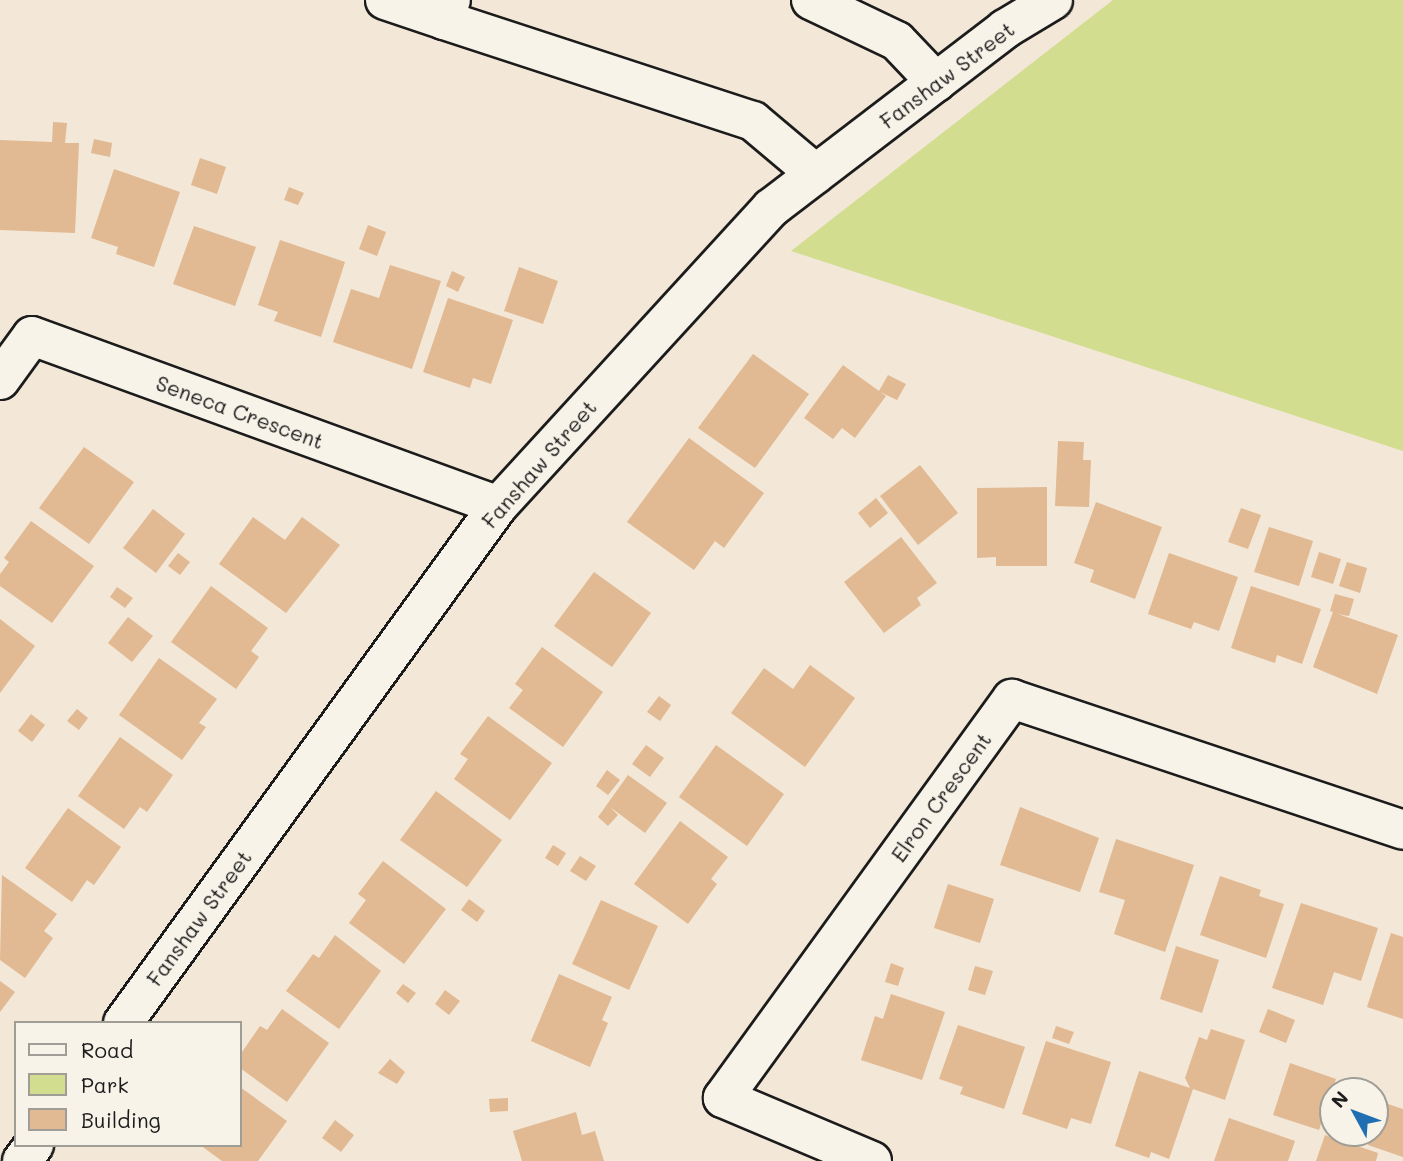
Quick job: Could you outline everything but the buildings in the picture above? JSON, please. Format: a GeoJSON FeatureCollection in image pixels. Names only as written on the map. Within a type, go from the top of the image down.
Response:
{"type":"FeatureCollection","features":[{"type":"Feature","properties":{"kind":"street"},"geometry":{"type":"LineString","coordinates":[[385,0],[447,10],[753,121],[816,174]]}},
{"type":"Feature","properties":{"kind":"street"},"geometry":{"type":"LineString","coordinates":[[811,0],[897,41],[936,82]]}},
{"type":"Feature","properties":{"kind":"street","name":"Fanshaw Street"},"geometry":{"type":"LineString","coordinates":[[124,1021],[498,506],[771,208],[1005,29],[1053,0]]}},
{"type":"Feature","properties":{"kind":"street","name":"Seneca Crescent"},"geometry":{"type":"LineString","coordinates":[[0,380],[32,336],[498,506]]}},
{"type":"Feature","properties":{"kind":"street","name":"Elron Crescent"},"geometry":{"type":"LineString","coordinates":[[872,1161],[723,1098],[1012,699],[1403,830]]}},
{"type":"Feature","properties":{"kind":"green space"},"geometry":{"type":"Polygon","coordinates":[[[1113,0],[1403,0],[1403,451],[791,251],[1113,0]]]}}]}
